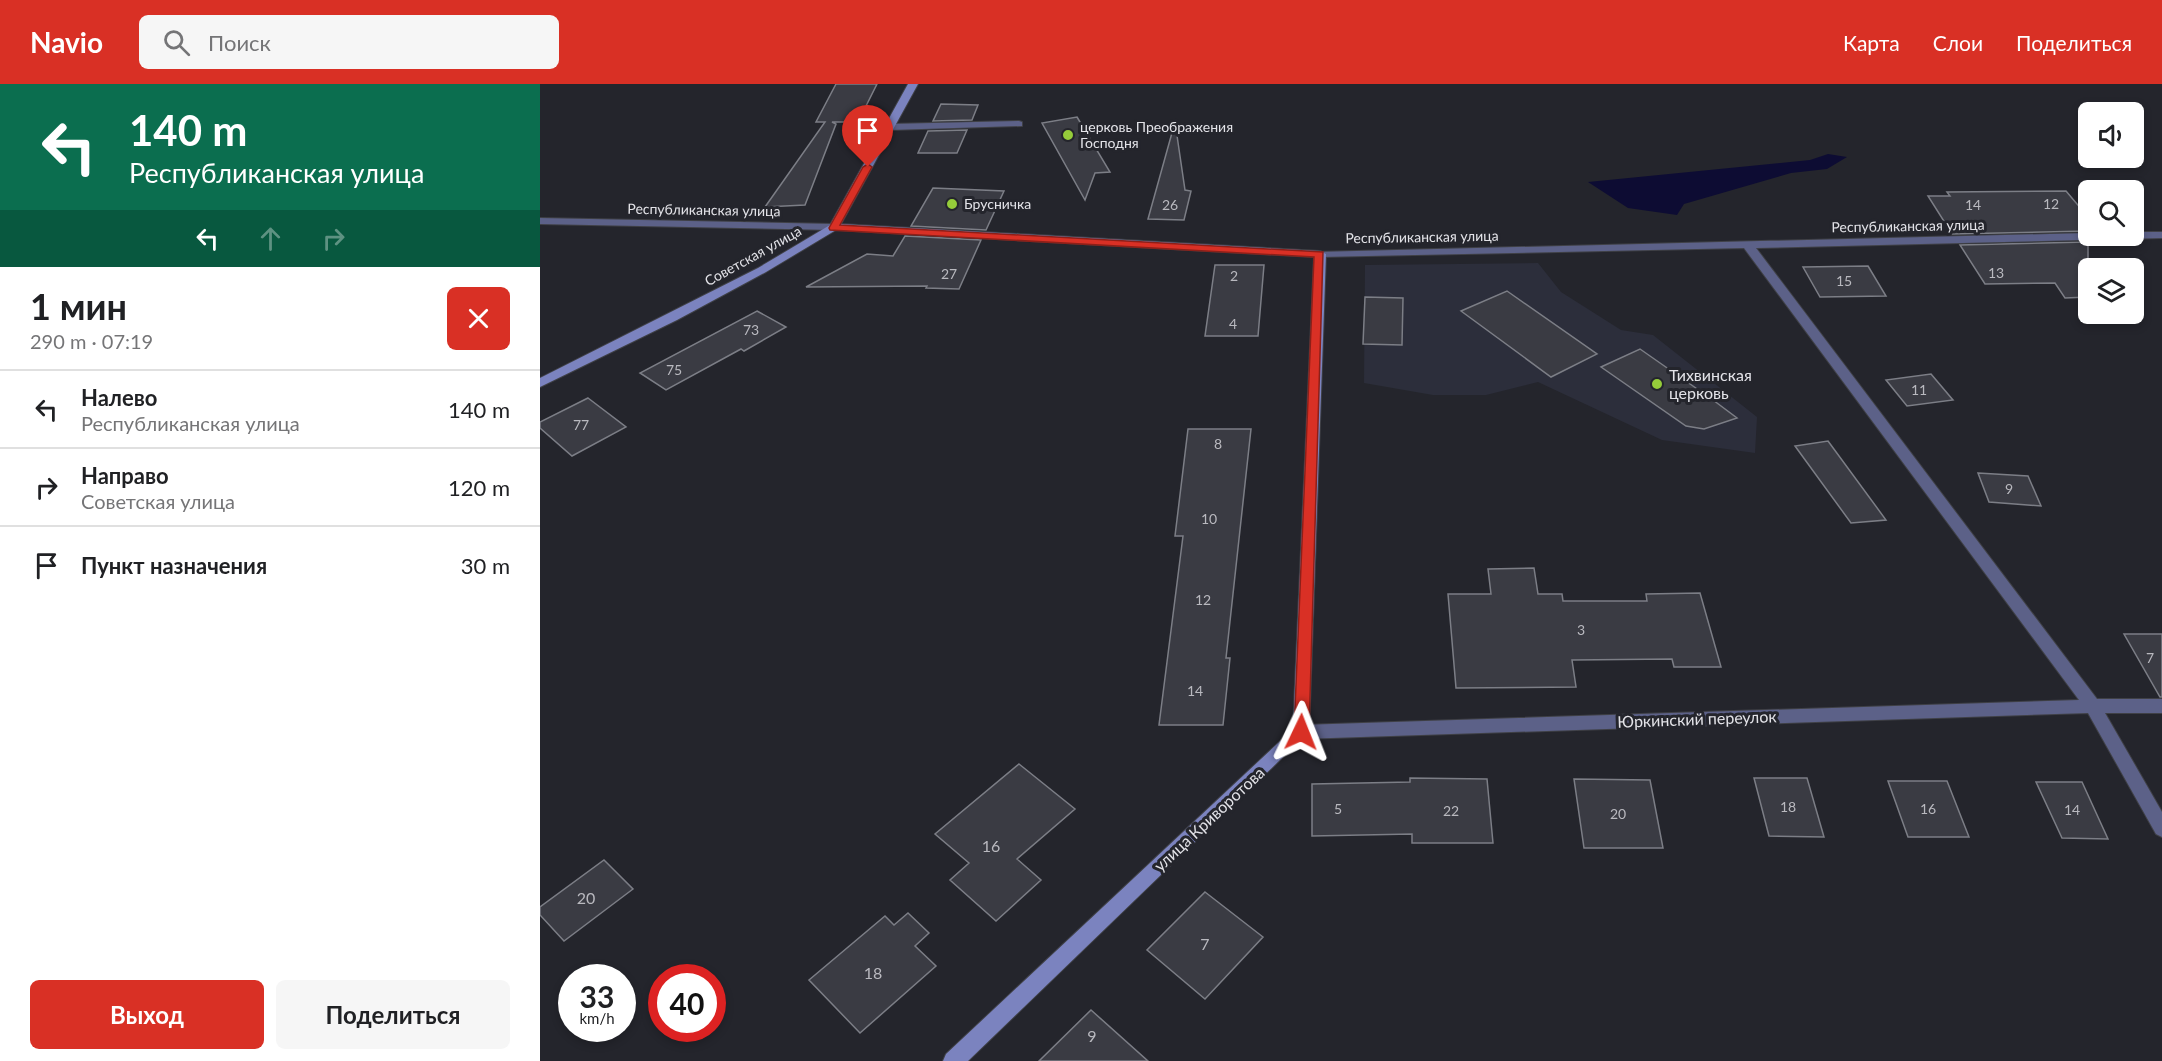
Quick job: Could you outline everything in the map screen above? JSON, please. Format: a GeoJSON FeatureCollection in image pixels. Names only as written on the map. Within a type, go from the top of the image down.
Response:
{"type":"FeatureCollection","features":[{"type":"Feature","properties":{"kind":"street"},"geometry":{"type":"LineString","coordinates":[[834,228],[913,84]]}},
{"type":"Feature","properties":{"kind":"street"},"geometry":{"type":"LineString","coordinates":[[890,127],[1019,124]]}},
{"type":"Feature","properties":{"kind":"street","name":"Республиканская улица"},"geometry":{"type":"LineString","coordinates":[[540,221],[834,228],[1320,254],[2162,235]]}},
{"type":"Feature","properties":{"kind":"street","name":"Советская улица"},"geometry":{"type":"LineString","coordinates":[[540,383],[673,317],[762,270],[834,228]]}},
{"type":"Feature","properties":{"kind":"street"},"geometry":{"type":"LineString","coordinates":[[1748,245],[2092,706],[2162,829]]}},
{"type":"Feature","properties":{"kind":"street"},"geometry":{"type":"LineString","coordinates":[[1301,732],[1320,254]]}},
{"type":"Feature","properties":{"kind":"street","name":"Юркинский переулок"},"geometry":{"type":"LineString","coordinates":[[1301,732],[2092,706],[2162,706]]}},
{"type":"Feature","properties":{"kind":"street","name":"улица Криворотова"},"geometry":{"type":"LineString","coordinates":[[953,1061],[1301,732]]}},
{"type":"Feature","properties":{"kind":"shaded area"},"geometry":{"type":"Polygon","coordinates":[[[1828,154],[1847,157],[1827,169],[1791,173],[1684,204],[1677,215],[1628,208],[1588,182],[1810,160],[1828,154]]]}},
{"type":"Feature","properties":{"kind":"shaded area"},"geometry":{"type":"Polygon","coordinates":[[[1538,263],[1561,292],[1621,330],[1653,335],[1757,417],[1755,453],[1662,440],[1538,382],[1486,395],[1433,395],[1364,383],[1365,265],[1538,263]]]}},
{"type":"Feature","properties":{"kind":"building"},"geometry":{"type":"Polygon","coordinates":[[[836,84],[877,84],[858,122],[832,122],[836,124],[805,205],[765,207],[825,122],[816,122],[836,84]]]}},
{"type":"Feature","properties":{"kind":"building"},"geometry":{"type":"Polygon","coordinates":[[[941,104],[978,105],[972,120],[933,121],[941,104]]]}},
{"type":"Feature","properties":{"kind":"building"},"geometry":{"type":"Polygon","coordinates":[[[1077,117],[1110,172],[1095,173],[1085,200],[1042,123],[1077,117]]]}},
{"type":"Feature","properties":{"kind":"building"},"geometry":{"type":"Polygon","coordinates":[[[1175,122],[1185,190],[1191,191],[1184,220],[1148,219],[1175,122]]]}},
{"type":"Feature","properties":{"kind":"building"},"geometry":{"type":"Polygon","coordinates":[[[967,130],[957,153],[918,153],[928,131],[967,130]]]}},
{"type":"Feature","properties":{"kind":"building"},"geometry":{"type":"Polygon","coordinates":[[[933,188],[1004,191],[986,230],[911,226],[933,188]]]}},
{"type":"Feature","properties":{"kind":"building"},"geometry":{"type":"Polygon","coordinates":[[[2066,191],[2078,205],[2078,231],[1952,234],[1928,196],[1950,196],[1947,192],[2066,191]]]}},
{"type":"Feature","properties":{"kind":"building"},"geometry":{"type":"Polygon","coordinates":[[[905,236],[981,240],[959,289],[926,288],[927,286],[806,287],[867,254],[893,256],[905,236]]]}},
{"type":"Feature","properties":{"kind":"building"},"geometry":{"type":"Polygon","coordinates":[[[2078,242],[2078,246],[2088,246],[2088,258],[2078,258],[2078,297],[2065,298],[2055,283],[1985,284],[1960,245],[2078,242]]]}},
{"type":"Feature","properties":{"kind":"building"},"geometry":{"type":"Polygon","coordinates":[[[1215,265],[1264,265],[1258,336],[1205,336],[1215,265]]]}},
{"type":"Feature","properties":{"kind":"building"},"geometry":{"type":"Polygon","coordinates":[[[1868,266],[1886,296],[1820,297],[1803,267],[1868,266]]]}},
{"type":"Feature","properties":{"kind":"building"},"geometry":{"type":"Polygon","coordinates":[[[1507,291],[1597,354],[1551,377],[1461,311],[1507,291]]]}},
{"type":"Feature","properties":{"kind":"building"},"geometry":{"type":"Polygon","coordinates":[[[1365,297],[1403,298],[1402,345],[1363,344],[1365,297]]]}},
{"type":"Feature","properties":{"kind":"building"},"geometry":{"type":"Polygon","coordinates":[[[757,311],[786,327],[666,390],[640,373],[757,311]]]}},
{"type":"Feature","properties":{"kind":"building","name":"Тихвинская церковь"},"geometry":{"type":"Polygon","coordinates":[[[1640,349],[1737,418],[1704,429],[1686,426],[1601,367],[1640,349]]]}},
{"type":"Feature","properties":{"kind":"building"},"geometry":{"type":"Polygon","coordinates":[[[1931,374],[1953,400],[1907,406],[1886,380],[1931,374]]]}},
{"type":"Feature","properties":{"kind":"building"},"geometry":{"type":"Polygon","coordinates":[[[588,398],[626,427],[572,456],[540,428],[540,422],[588,398]]]}},
{"type":"Feature","properties":{"kind":"building"},"geometry":{"type":"Polygon","coordinates":[[[1188,429],[1251,429],[1226,658],[1230,658],[1223,725],[1159,725],[1183,536],[1175,536],[1188,429]]]}},
{"type":"Feature","properties":{"kind":"building"},"geometry":{"type":"Polygon","coordinates":[[[1828,441],[1886,520],[1851,523],[1795,446],[1828,441]]]}},
{"type":"Feature","properties":{"kind":"building"},"geometry":{"type":"Polygon","coordinates":[[[1978,473],[2028,476],[2041,506],[1989,502],[1978,473]]]}},
{"type":"Feature","properties":{"kind":"building"},"geometry":{"type":"Polygon","coordinates":[[[1534,568],[1538,594],[1562,594],[1563,601],[1647,601],[1646,594],[1700,593],[1721,667],[1674,667],[1672,659],[1572,660],[1576,687],[1456,688],[1448,594],[1491,594],[1488,569],[1534,568]]]}},
{"type":"Feature","properties":{"kind":"building"},"geometry":{"type":"Polygon","coordinates":[[[2124,634],[2162,634],[2162,697],[2160,697],[2124,634]]]}},
{"type":"Feature","properties":{"kind":"building"},"geometry":{"type":"Polygon","coordinates":[[[1019,764],[1075,809],[1017,859],[1041,880],[996,921],[950,880],[969,863],[935,834],[1019,764]]]}},
{"type":"Feature","properties":{"kind":"building"},"geometry":{"type":"Polygon","coordinates":[[[1410,778],[1487,779],[1493,843],[1412,843],[1412,834],[1312,836],[1312,784],[1410,782],[1410,778]]]}},
{"type":"Feature","properties":{"kind":"building"},"geometry":{"type":"Polygon","coordinates":[[[1754,778],[1807,778],[1824,837],[1769,836],[1754,778]]]}},
{"type":"Feature","properties":{"kind":"building"},"geometry":{"type":"Polygon","coordinates":[[[1574,779],[1650,780],[1663,848],[1584,848],[1574,779]]]}},
{"type":"Feature","properties":{"kind":"building"},"geometry":{"type":"Polygon","coordinates":[[[1888,781],[1947,781],[1969,837],[1908,837],[1888,781]]]}},
{"type":"Feature","properties":{"kind":"building"},"geometry":{"type":"Polygon","coordinates":[[[2036,782],[2082,782],[2108,839],[2062,838],[2036,782]]]}},
{"type":"Feature","properties":{"kind":"building"},"geometry":{"type":"Polygon","coordinates":[[[604,860],[633,889],[564,941],[540,915],[540,907],[604,860]]]}},
{"type":"Feature","properties":{"kind":"building"},"geometry":{"type":"Polygon","coordinates":[[[1205,892],[1263,937],[1205,999],[1147,950],[1205,892]]]}},
{"type":"Feature","properties":{"kind":"building"},"geometry":{"type":"Polygon","coordinates":[[[908,913],[929,933],[915,946],[936,966],[860,1033],[809,980],[885,916],[894,925],[908,913]]]}},
{"type":"Feature","properties":{"kind":"building"},"geometry":{"type":"Polygon","coordinates":[[[1091,1010],[1148,1061],[1039,1061],[1091,1010]]]}},
{"type":"Feature","properties":{"kind":"place","name":"церковь Преображения Господня"},"geometry":{"type":"Point","coordinates":[1068,135]}},
{"type":"Feature","properties":{"kind":"place","name":"Брусничка"},"geometry":{"type":"Point","coordinates":[952,204]}},
{"type":"Feature","properties":{"kind":"place","name":"Тихвинская церковь"},"geometry":{"type":"Point","coordinates":[1657,384]}},
{"type":"Feature","properties":{"kind":"route"},"geometry":{"type":"LineString","coordinates":[[868,167],[834,228],[1320,254],[1301,732]]}}]}
